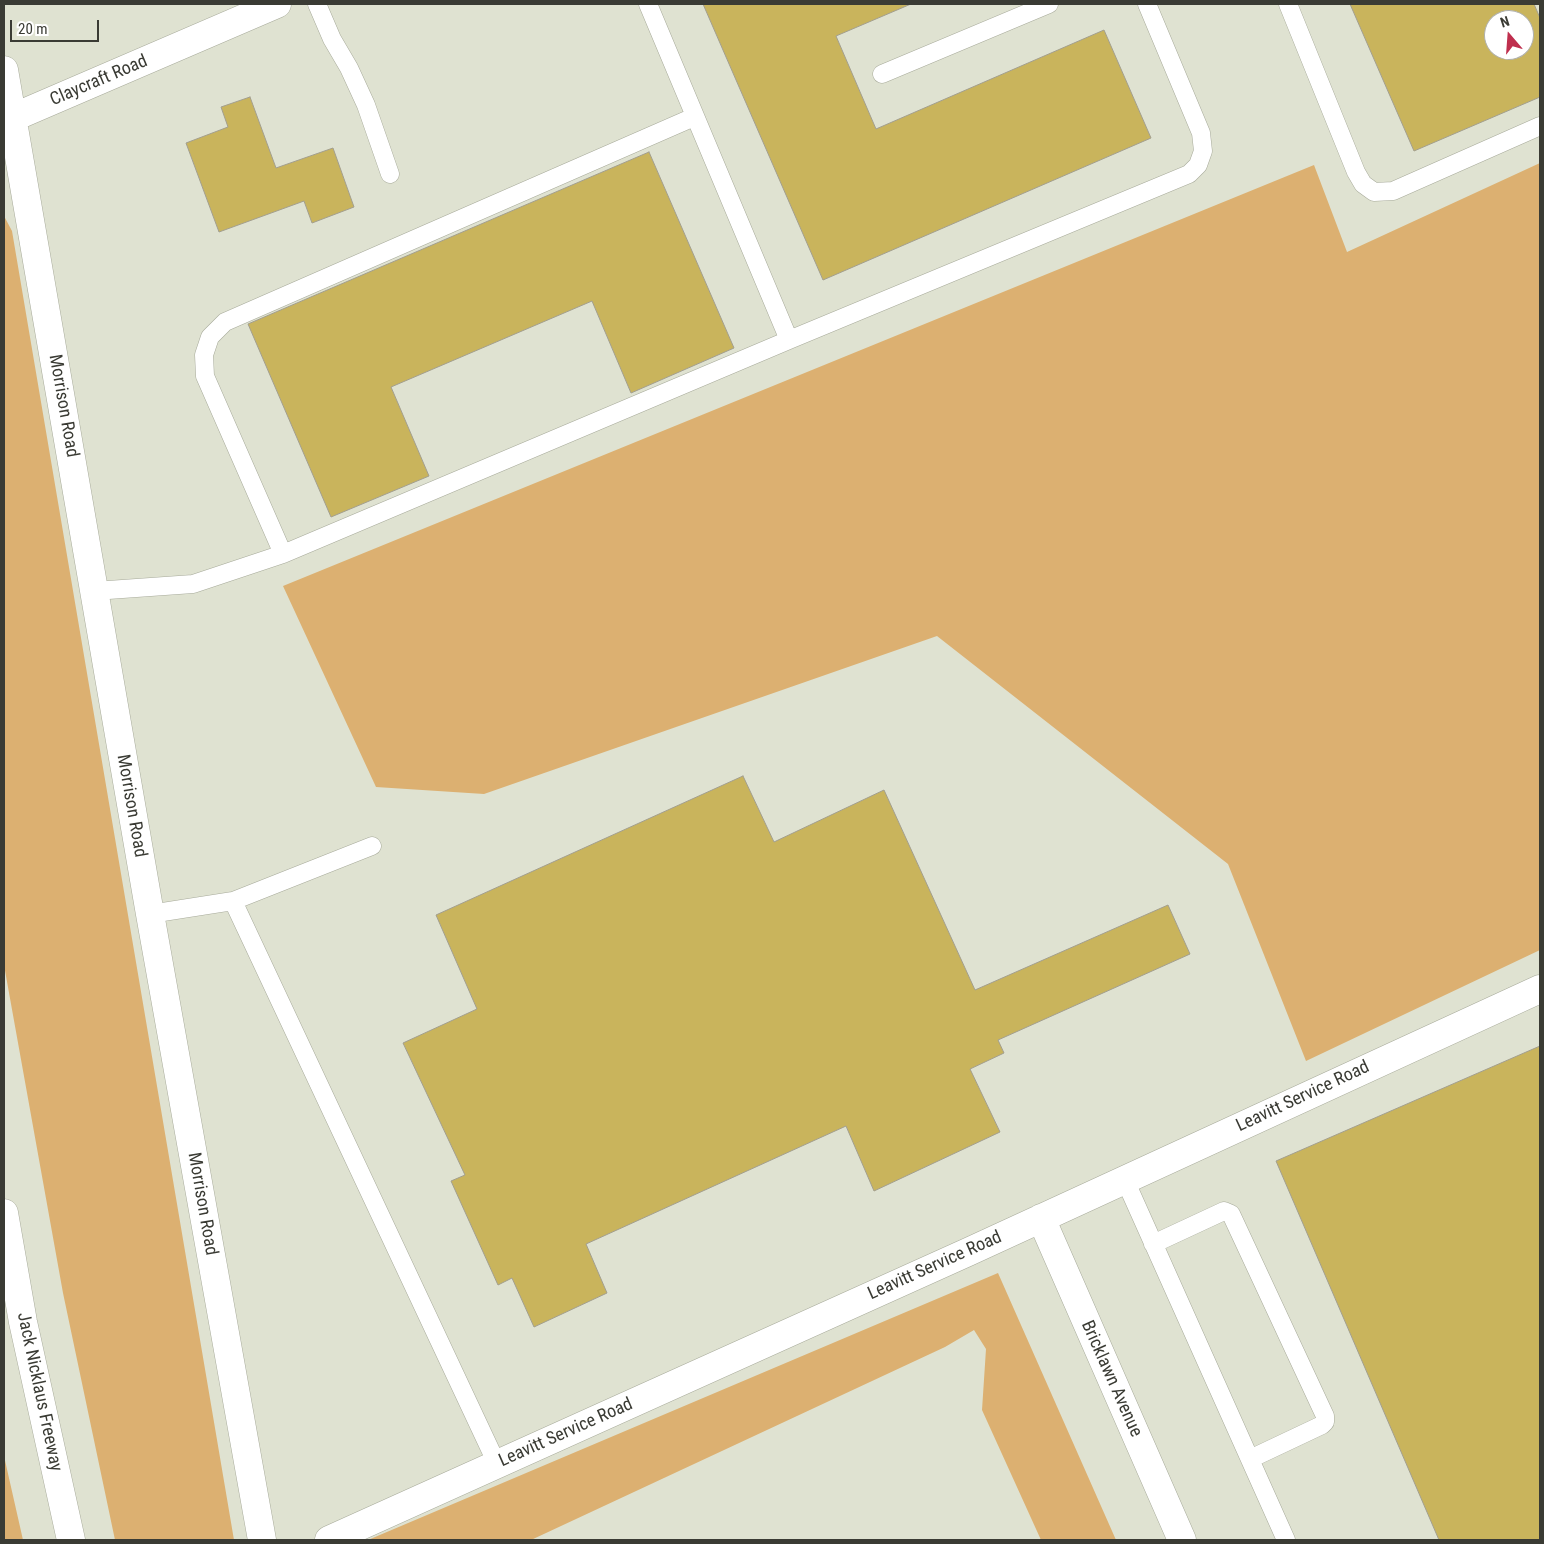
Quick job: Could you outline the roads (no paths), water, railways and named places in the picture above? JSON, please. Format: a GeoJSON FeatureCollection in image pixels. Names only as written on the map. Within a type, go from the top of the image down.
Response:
{"type":"FeatureCollection","features":[{"type":"Feature","properties":{"kind":"main road","name":"Claycraft Road"},"geometry":{"type":"LineString","coordinates":[[8,120],[278,4]]}},
{"type":"Feature","properties":{"kind":"main road","name":"Morrison Road"},"geometry":{"type":"LineString","coordinates":[[4,70],[8,120],[94,591],[262,1540]]}},
{"type":"Feature","properties":{"kind":"main road","name":"Leavitt Service Road"},"geometry":{"type":"LineString","coordinates":[[328,1540],[1041,1218],[1540,989]]}},
{"type":"Feature","properties":{"kind":"main road","name":"Jack Nicklaus Freeway"},"geometry":{"type":"LineString","coordinates":[[4,1213],[23,1322],[71,1540]]}},
{"type":"Feature","properties":{"kind":"main road","name":"Bricklawn Avenue"},"geometry":{"type":"LineString","coordinates":[[1041,1218],[1182,1540]]}},
{"type":"Feature","properties":{"kind":"lane"},"geometry":{"type":"LineString","coordinates":[[317,4],[332,39],[349,68],[366,105],[390,174]]}},
{"type":"Feature","properties":{"kind":"lane"},"geometry":{"type":"LineString","coordinates":[[648,4],[789,340]]}},
{"type":"Feature","properties":{"kind":"lane"},"geometry":{"type":"LineString","coordinates":[[882,74],[1050,4]]}},
{"type":"Feature","properties":{"kind":"lane"},"geometry":{"type":"LineString","coordinates":[[94,591],[193,584],[283,554],[789,340],[1189,174],[1198,165],[1203,151],[1200,133],[1147,4]]}},
{"type":"Feature","properties":{"kind":"lane"},"geometry":{"type":"LineString","coordinates":[[1288,4],[1356,172],[1363,184],[1374,192],[1393,191],[1540,126]]}},
{"type":"Feature","properties":{"kind":"lane"},"geometry":{"type":"LineString","coordinates":[[283,554],[205,376],[204,354],[210,337],[225,322],[694,117]]}},
{"type":"Feature","properties":{"kind":"lane"},"geometry":{"type":"LineString","coordinates":[[150,914],[233,901],[372,846]]}},
{"type":"Feature","properties":{"kind":"lane"},"geometry":{"type":"LineString","coordinates":[[233,901],[497,1464]]}},
{"type":"Feature","properties":{"kind":"lane"},"geometry":{"type":"LineString","coordinates":[[1124,1180],[1286,1540]]}},
{"type":"Feature","properties":{"kind":"lane"},"geometry":{"type":"LineString","coordinates":[[1153,1244],[1224,1211],[1230,1214],[1325,1416],[1326,1422],[1322,1425],[1250,1459]]}}]}
